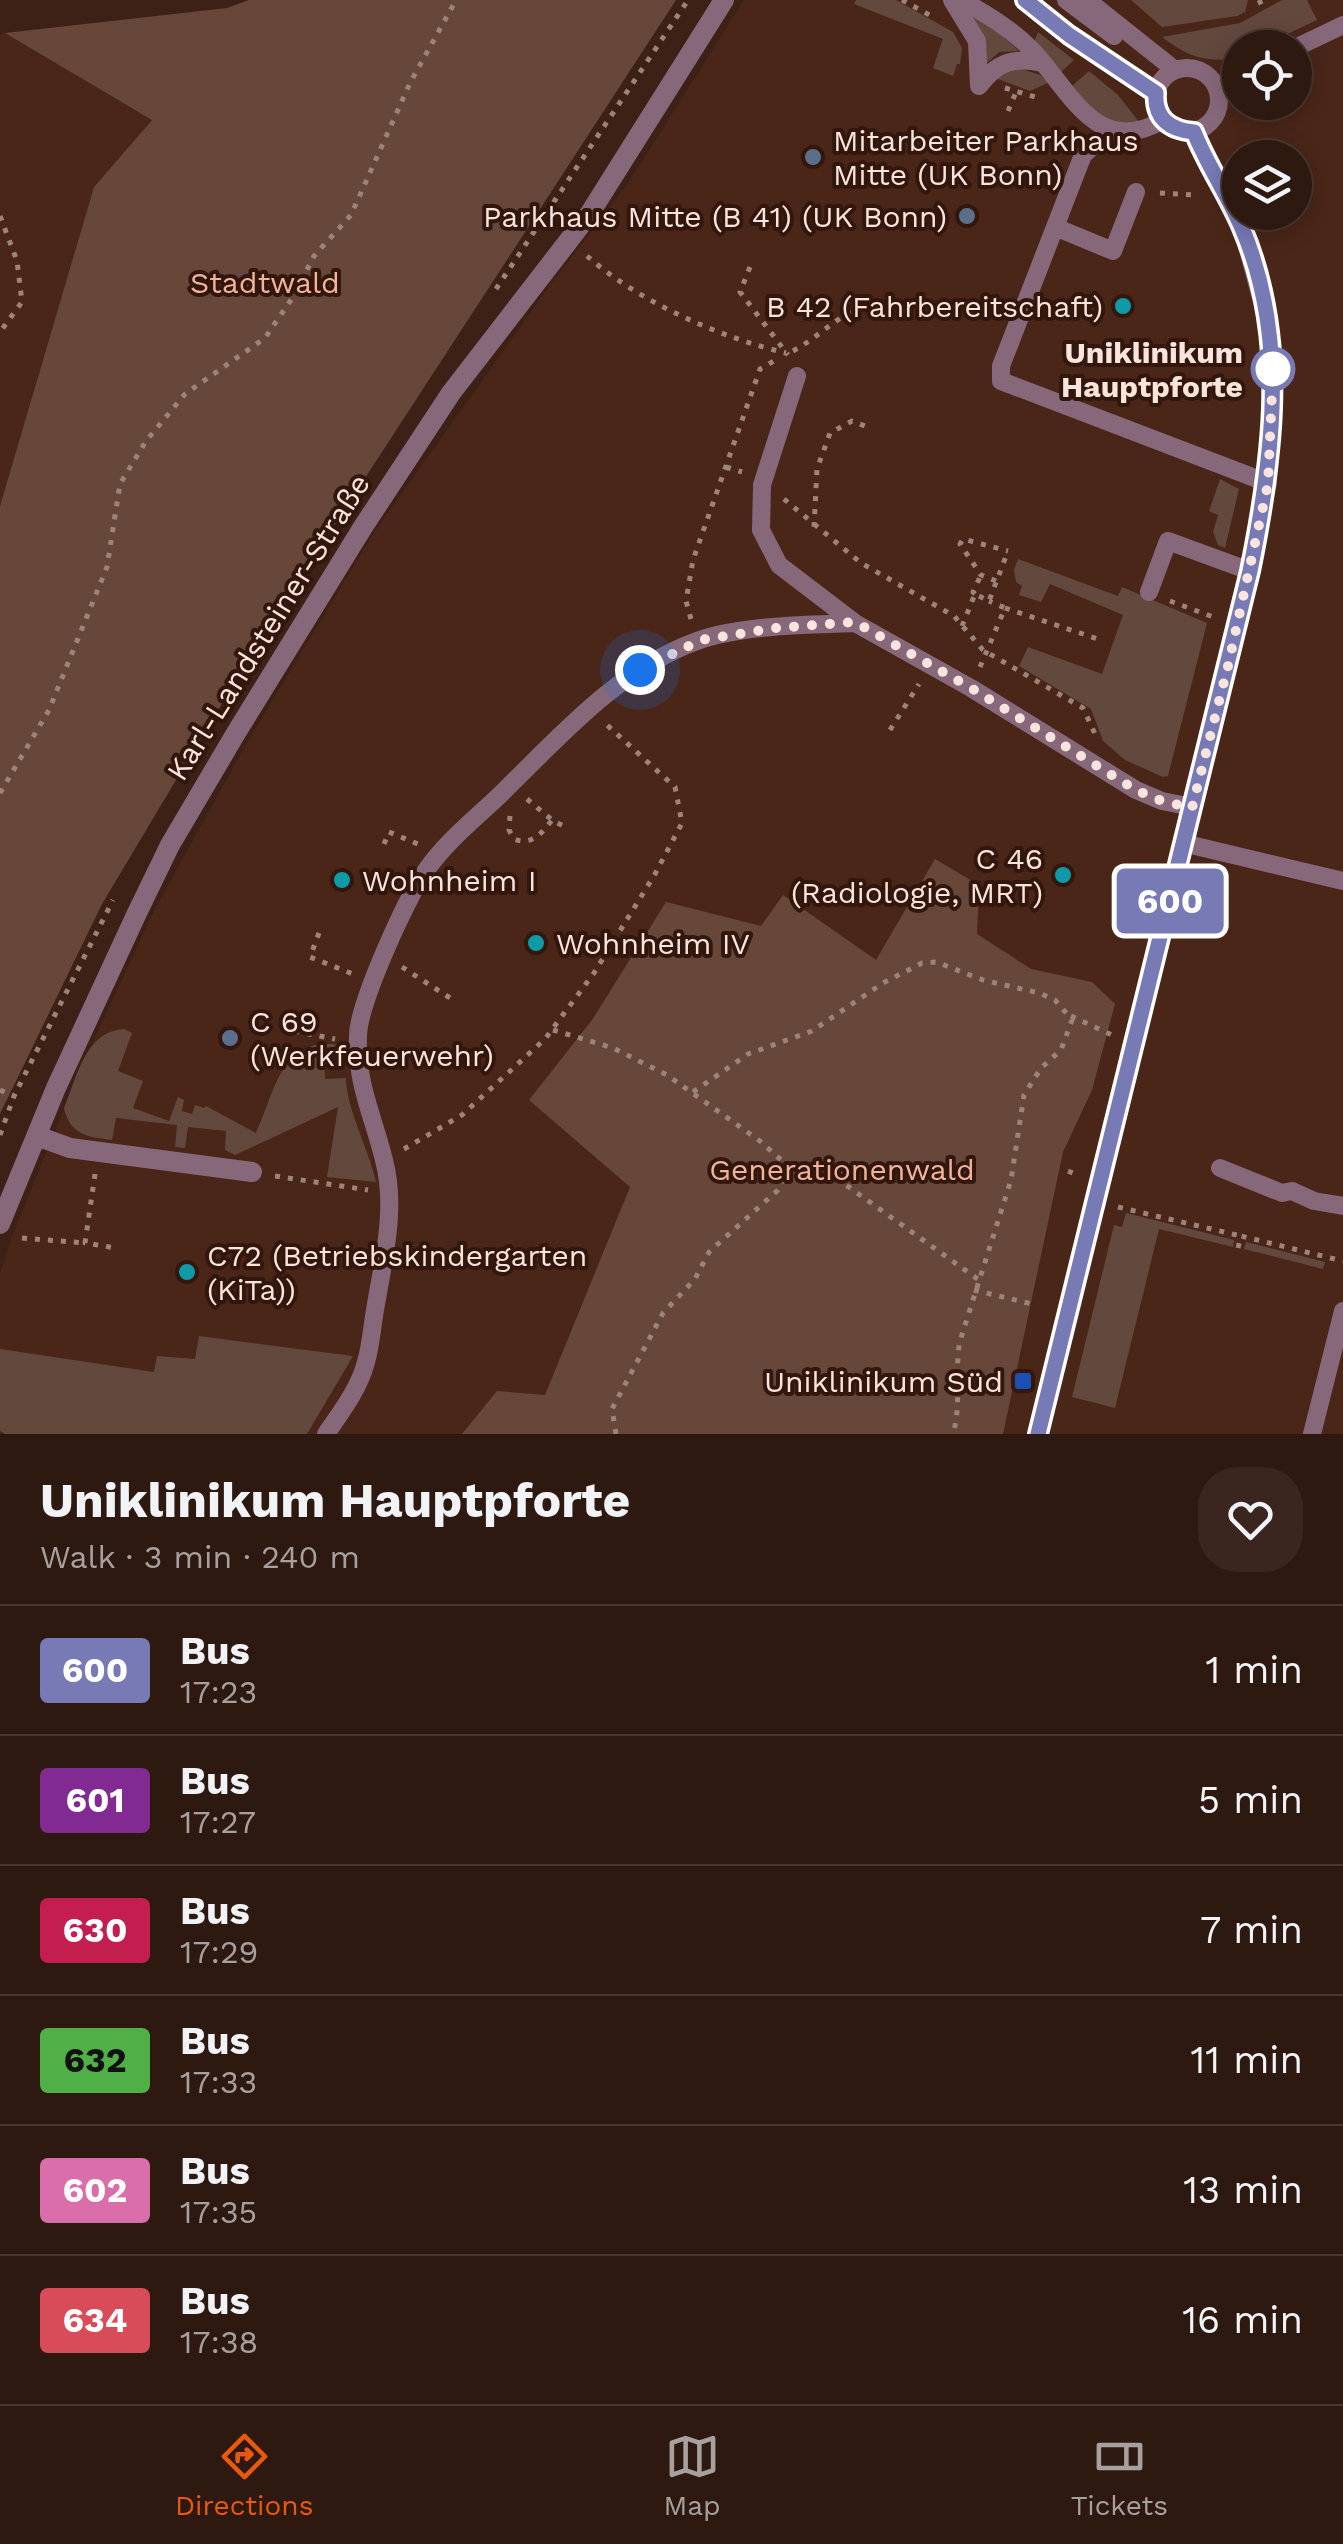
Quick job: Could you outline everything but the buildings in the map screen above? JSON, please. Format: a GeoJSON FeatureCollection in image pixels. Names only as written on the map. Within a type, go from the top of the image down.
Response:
{"type":"FeatureCollection","features":[{"type":"Feature","properties":{"kind":"street","name":"Karl-Landsteiner-Straße"},"geometry":{"type":"LineString","coordinates":[[6,1229],[37,1136],[89,1014],[170,845],[363,527],[452,394],[570,240],[724,0]]}},
{"type":"Feature","properties":{"kind":"street"},"geometry":{"type":"LineString","coordinates":[[37,1136],[70,1148],[252,1172]]}},
{"type":"Feature","properties":{"kind":"lane"},"geometry":{"type":"LineString","coordinates":[[952,0],[977,41],[979,86],[993,69],[1008,60],[1042,63]]}},
{"type":"Feature","properties":{"kind":"lane"},"geometry":{"type":"LineString","coordinates":[[961,0],[1004,25],[1108,134]]}},
{"type":"Feature","properties":{"kind":"lane"},"geometry":{"type":"LineString","coordinates":[[1025,0],[1069,35],[1156,93]]}},
{"type":"Feature","properties":{"kind":"lane"},"geometry":{"type":"LineString","coordinates":[[1066,0],[1110,35],[1134,40]]}},
{"type":"Feature","properties":{"kind":"lane"},"geometry":{"type":"LineString","coordinates":[[1087,0],[1175,70],[1200,70],[1216,86],[1220,101],[1216,114],[1207,126],[1194,132],[1180,131],[1163,120],[1155,103],[1160,84],[1175,70]]}},
{"type":"Feature","properties":{"kind":"lane"},"geometry":{"type":"LineString","coordinates":[[1312,40],[1343,24]]}},
{"type":"Feature","properties":{"kind":"lane"},"geometry":{"type":"LineString","coordinates":[[1216,86],[1222,83]]}},
{"type":"Feature","properties":{"kind":"lane"},"geometry":{"type":"LineString","coordinates":[[1163,120],[1137,133],[1108,134],[1083,154],[1002,366],[1002,381],[1268,484]]}},
{"type":"Feature","properties":{"kind":"lane"},"geometry":{"type":"LineString","coordinates":[[1038,1434],[1237,627],[1268,484],[1273,367],[1268,324],[1243,230],[1194,132]]}},
{"type":"Feature","properties":{"kind":"lane"},"geometry":{"type":"LineString","coordinates":[[1055,227],[1113,251],[1136,192]]}},
{"type":"Feature","properties":{"kind":"lane"},"geometry":{"type":"LineString","coordinates":[[797,376],[764,480],[761,530],[779,565],[855,622],[1136,790],[1192,808]]}},
{"type":"Feature","properties":{"kind":"lane"},"geometry":{"type":"LineString","coordinates":[[1148,592],[1168,541],[1250,571]]}},
{"type":"Feature","properties":{"kind":"lane"},"geometry":{"type":"LineString","coordinates":[[326,1434],[351,1398],[366,1364],[386,1252],[390,1192],[384,1160],[362,1095],[358,1030],[413,890],[438,856],[590,709],[652,662],[701,640],[776,628],[855,622]]}},
{"type":"Feature","properties":{"kind":"lane"},"geometry":{"type":"LineString","coordinates":[[1183,843],[1343,881]]}},
{"type":"Feature","properties":{"kind":"lane"},"geometry":{"type":"LineString","coordinates":[[1220,1168],[1282,1194],[1292,1190],[1314,1201],[1343,1206]]}},
{"type":"Feature","properties":{"kind":"lane"},"geometry":{"type":"LineString","coordinates":[[1312,1434],[1343,1310]]}},
{"type":"Feature","properties":{"kind":"path"},"geometry":{"type":"LineString","coordinates":[[0,793],[49,710],[107,567],[120,484],[146,441],[185,394],[265,338],[293,297],[314,256],[351,215],[410,82],[456,0]]}},
{"type":"Feature","properties":{"kind":"path"},"geometry":{"type":"LineString","coordinates":[[993,83],[1036,100],[1047,97]]}},
{"type":"Feature","properties":{"kind":"path"},"geometry":{"type":"LineString","coordinates":[[1008,111],[1016,92]]}},
{"type":"Feature","properties":{"kind":"path"},"geometry":{"type":"LineString","coordinates":[[1136,192],[1196,195]]}},
{"type":"Feature","properties":{"kind":"path"},"geometry":{"type":"LineString","coordinates":[[0,216],[17,262],[22,302],[0,332]]}},
{"type":"Feature","properties":{"kind":"path"},"geometry":{"type":"LineString","coordinates":[[570,240],[631,290],[753,345],[787,354]]}},
{"type":"Feature","properties":{"kind":"path"},"geometry":{"type":"LineString","coordinates":[[750,267],[740,292],[787,354],[797,376]]}},
{"type":"Feature","properties":{"kind":"path"},"geometry":{"type":"LineString","coordinates":[[701,640],[686,601],[693,560],[760,369],[819,337],[855,309]]}},
{"type":"Feature","properties":{"kind":"path"},"geometry":{"type":"LineString","coordinates":[[814,527],[817,469],[830,433],[852,422],[865,426]]}},
{"type":"Feature","properties":{"kind":"path"},"geometry":{"type":"LineString","coordinates":[[764,480],[814,527],[861,563],[954,616],[987,653],[1083,708],[1099,742]]}},
{"type":"Feature","properties":{"kind":"path"},"geometry":{"type":"LineString","coordinates":[[989,601],[1009,550],[963,539],[960,544],[981,575],[996,581]]}},
{"type":"Feature","properties":{"kind":"path"},"geometry":{"type":"LineString","coordinates":[[962,626],[981,575]]}},
{"type":"Feature","properties":{"kind":"path"},"geometry":{"type":"LineString","coordinates":[[1148,592],[1237,627]]}},
{"type":"Feature","properties":{"kind":"path"},"geometry":{"type":"LineString","coordinates":[[975,594],[1098,638]]}},
{"type":"Feature","properties":{"kind":"path"},"geometry":{"type":"LineString","coordinates":[[971,688],[1006,608]]}},
{"type":"Feature","properties":{"kind":"path"},"geometry":{"type":"LineString","coordinates":[[890,730],[932,665]]}},
{"type":"Feature","properties":{"kind":"path"},"geometry":{"type":"LineString","coordinates":[[384,1160],[462,1115],[553,1030],[594,973],[682,822],[675,787],[590,709]]}},
{"type":"Feature","properties":{"kind":"path"},"geometry":{"type":"LineString","coordinates":[[524,797],[510,816],[509,830],[514,839],[532,841],[552,820]]}},
{"type":"Feature","properties":{"kind":"path"},"geometry":{"type":"LineString","coordinates":[[538,808],[569,829]]}},
{"type":"Feature","properties":{"kind":"path"},"geometry":{"type":"LineString","coordinates":[[384,844],[389,832],[438,856]]}},
{"type":"Feature","properties":{"kind":"path"},"geometry":{"type":"LineString","coordinates":[[1113,902],[1139,906],[1142,911]]}},
{"type":"Feature","properties":{"kind":"path"},"geometry":{"type":"LineString","coordinates":[[319,933],[310,957],[374,982]]}},
{"type":"Feature","properties":{"kind":"path"},"geometry":{"type":"LineString","coordinates":[[693,1092],[748,1054],[812,1031],[882,982],[936,962],[983,980],[1039,992],[1055,1000],[1070,1016],[1114,1036]]}},
{"type":"Feature","properties":{"kind":"path"},"geometry":{"type":"LineString","coordinates":[[422,979],[450,998]]}},
{"type":"Feature","properties":{"kind":"path"},"geometry":{"type":"LineString","coordinates":[[954,1434],[960,1413],[957,1358],[965,1318],[1011,1180],[1024,1096],[1041,1068],[1061,1050],[1070,1016]]}},
{"type":"Feature","properties":{"kind":"path"},"geometry":{"type":"LineString","coordinates":[[553,1030],[640,1059],[693,1092],[790,1168],[832,1174],[979,1280]]}},
{"type":"Feature","properties":{"kind":"path"},"geometry":{"type":"LineString","coordinates":[[294,1031],[358,1044]]}},
{"type":"Feature","properties":{"kind":"path"},"geometry":{"type":"LineString","coordinates":[[0,1090],[14,1096]]}},
{"type":"Feature","properties":{"kind":"path"},"geometry":{"type":"LineString","coordinates":[[85,1242],[98,1151]]}},
{"type":"Feature","properties":{"kind":"path"},"geometry":{"type":"LineString","coordinates":[[616,1434],[612,1409],[662,1313],[695,1278],[710,1252],[778,1190],[790,1168]]}},
{"type":"Feature","properties":{"kind":"path"},"geometry":{"type":"LineString","coordinates":[[252,1172],[390,1192]]}},
{"type":"Feature","properties":{"kind":"path"},"geometry":{"type":"LineString","coordinates":[[1115,1206],[1343,1261]]}},
{"type":"Feature","properties":{"kind":"path"},"geometry":{"type":"LineString","coordinates":[[6,1229],[22,1238],[116,1248]]}},
{"type":"Feature","properties":{"kind":"path"},"geometry":{"type":"LineString","coordinates":[[1238,1248],[1242,1236]]}},
{"type":"Feature","properties":{"kind":"path"},"geometry":{"type":"LineString","coordinates":[[974,1290],[1036,1305]]}},
{"type":"Feature","properties":{"kind":"shaded area"},"geometry":{"type":"Polygon","coordinates":[[[744,0],[1343,0],[1343,1434],[0,1434],[0,1274],[80,1070],[156,907],[248,741],[373,534],[548,288],[629,182],[744,0]]]}},
{"type":"Feature","properties":{"kind":"shaded area"},"geometry":{"type":"Polygon","coordinates":[[[856,0],[896,0],[953,32],[962,48],[953,76],[933,68],[943,39],[854,4],[856,0]]]}},
{"type":"Feature","properties":{"kind":"shaded area"},"geometry":{"type":"Polygon","coordinates":[[[1131,0],[1248,0],[1245,12],[1237,16],[1162,27],[1131,0]]]}},
{"type":"Feature","properties":{"kind":"shaded area"},"geometry":{"type":"Polygon","coordinates":[[[1282,0],[1307,0],[1317,20],[1296,30],[1222,30],[1222,59],[1198,57],[1162,37],[1240,23],[1282,0]]]}},
{"type":"Feature","properties":{"kind":"shaded area"},"geometry":{"type":"Polygon","coordinates":[[[975,17],[1019,51],[999,52],[985,65],[986,45],[972,19],[975,17]]]}},
{"type":"Feature","properties":{"kind":"shaded area"},"geometry":{"type":"Polygon","coordinates":[[[1038,32],[1074,60],[1061,72],[1034,42],[1038,32]]]}},
{"type":"Feature","properties":{"kind":"shaded area"},"geometry":{"type":"Polygon","coordinates":[[[5,33],[152,119],[94,187],[0,506],[0,34],[5,33]]]}},
{"type":"Feature","properties":{"kind":"shaded area"},"geometry":{"type":"Polygon","coordinates":[[[1019,68],[1040,75],[1048,83],[1030,91],[995,78],[1019,68]]]}},
{"type":"Feature","properties":{"kind":"shaded area"},"geometry":{"type":"Polygon","coordinates":[[[1089,71],[1118,95],[1140,123],[1119,123],[1101,115],[1086,101],[1072,86],[1089,71]]]}},
{"type":"Feature","properties":{"kind":"shaded area"},"geometry":{"type":"Polygon","coordinates":[[[1220,479],[1239,489],[1225,548],[1218,545],[1213,532],[1218,515],[1209,511],[1220,479]]]}},
{"type":"Feature","properties":{"kind":"shaded area"},"geometry":{"type":"Polygon","coordinates":[[[1018,559],[1118,596],[1122,587],[1207,623],[1168,776],[1125,760],[1103,741],[1091,709],[1019,666],[1028,647],[1102,674],[1123,615],[1050,584],[1041,602],[1019,595],[1022,586],[1016,582],[1014,570],[1018,559]]]}},
{"type":"Feature","properties":{"kind":"shaded area"},"geometry":{"type":"Polygon","coordinates":[[[124,1029],[132,1033],[118,1071],[143,1081],[133,1108],[169,1121],[178,1097],[184,1100],[182,1111],[192,1114],[195,1105],[206,1106],[256,1133],[276,1083],[294,1056],[323,1044],[344,1046],[324,1048],[325,1079],[346,1078],[376,1182],[327,1177],[338,1107],[235,1155],[225,1150],[226,1131],[188,1127],[185,1148],[175,1147],[177,1125],[116,1118],[112,1140],[81,1133],[71,1124],[64,1108],[78,1070],[100,1038],[124,1029]]]}},
{"type":"Feature","properties":{"kind":"shaded area"},"geometry":{"type":"Polygon","coordinates":[[[1126,1213],[1234,1240],[1233,1247],[1159,1229],[1115,1408],[1072,1397],[1114,1225],[1122,1227],[1126,1213]]]}},
{"type":"Feature","properties":{"kind":"shaded area"},"geometry":{"type":"Polygon","coordinates":[[[1246,1242],[1325,1262],[1323,1269],[1244,1249],[1246,1242]]]}},
{"type":"Feature","properties":{"kind":"shaded area"},"geometry":{"type":"Polygon","coordinates":[[[199,1336],[353,1356],[307,1434],[0,1431],[0,1349],[154,1372],[157,1356],[195,1359],[199,1336]]]}},
{"type":"Feature","properties":{"kind":"green space","name":"Stadtwald"},"geometry":{"type":"Polygon","coordinates":[[[249,0],[676,0],[210,723],[102,904],[0,1114],[0,506],[94,187],[152,120],[5,33],[227,8],[249,0]]]}},
{"type":"Feature","properties":{"kind":"green space","name":"Generationenwald"},"geometry":{"type":"Polygon","coordinates":[[[935,859],[979,885],[977,934],[1031,969],[1092,982],[1115,1004],[1092,1090],[1063,1152],[1003,1434],[462,1434],[497,1391],[545,1395],[630,1187],[529,1100],[592,1020],[666,902],[761,926],[783,895],[876,960],[935,859]]]}},
{"type":"Feature","properties":{"kind":"bus line","name":"600"},"geometry":{"type":"LineString","coordinates":[[1025,0],[1069,35],[1156,93],[1158,113],[1167,124],[1180,131],[1194,132],[1243,230],[1258,277],[1273,367],[1268,484],[1250,571],[1038,1434]]}},
{"type":"Feature","properties":{"kind":"place","name":"Mitarbeiter Parkhaus Mitte (UK Bonn)"},"geometry":{"type":"Point","coordinates":[813,157]}},
{"type":"Feature","properties":{"kind":"place","name":"Parkhaus Mitte (B 41) (UK Bonn)"},"geometry":{"type":"Point","coordinates":[967,216]}},
{"type":"Feature","properties":{"kind":"place","name":"B 42 (Fahrbereitschaft)"},"geometry":{"type":"Point","coordinates":[1123,306]}},
{"type":"Feature","properties":{"kind":"place","name":"Uniklinikum Hauptpforte"},"geometry":{"type":"Point","coordinates":[1273,369]}},
{"type":"Feature","properties":{"kind":"place","name":"C 46 (Radiologie, MRT)"},"geometry":{"type":"Point","coordinates":[1063,875]}},
{"type":"Feature","properties":{"kind":"place","name":"Wohnheim I"},"geometry":{"type":"Point","coordinates":[342,880]}},
{"type":"Feature","properties":{"kind":"place","name":"Wohnheim IV"},"geometry":{"type":"Point","coordinates":[536,943]}},
{"type":"Feature","properties":{"kind":"place","name":"C 69 (Werkfeuerwehr)"},"geometry":{"type":"Point","coordinates":[230,1038]}},
{"type":"Feature","properties":{"kind":"place","name":"C72 (Betriebskindergarten (KiTa))"},"geometry":{"type":"Point","coordinates":[187,1272]}},
{"type":"Feature","properties":{"kind":"place","name":"Uniklinikum Süd"},"geometry":{"type":"Point","coordinates":[1023,1381]}},
{"type":"Feature","properties":{"kind":"route"},"geometry":{"type":"LineString","coordinates":[[640,670],[701,640],[776,628],[855,622],[1136,790],[1192,808],[1268,484],[1273,369]]}}]}
